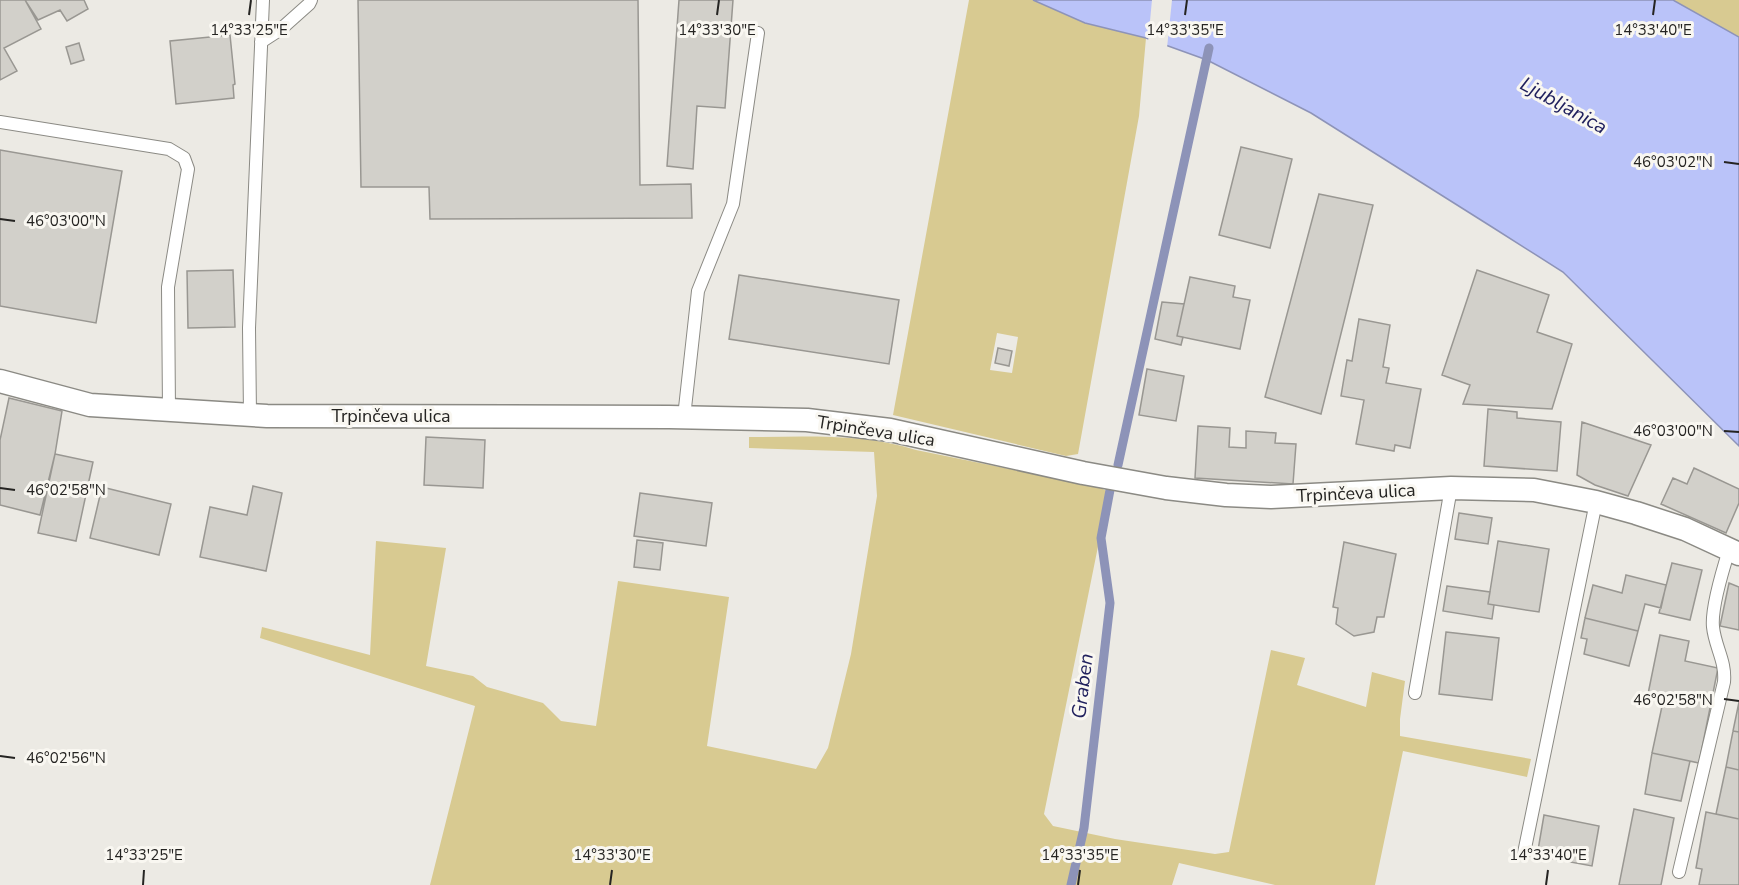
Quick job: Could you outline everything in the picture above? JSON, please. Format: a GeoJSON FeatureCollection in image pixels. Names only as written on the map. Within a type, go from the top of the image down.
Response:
{"type":"FeatureCollection","features":[{"type":"Feature","properties":{"kind":"street","name":"Trpinčeva ulica"},"geometry":{"type":"LineString","coordinates":[[0,381],[90,405],[250,415],[684,417],[807,420],[890,430],[1083,473],[1167,488],[1226,495],[1271,497],[1451,488],[1534,490],[1596,502],[1685,529],[1734,552]]}},
{"type":"Feature","properties":{"kind":"lane"},"geometry":{"type":"LineString","coordinates":[[250,415],[249,328],[263,0]]}},
{"type":"Feature","properties":{"kind":"lane"},"geometry":{"type":"LineString","coordinates":[[261,42],[281,29],[311,0]]}},
{"type":"Feature","properties":{"kind":"lane"},"geometry":{"type":"LineString","coordinates":[[684,417],[698,291],[733,204],[758,33]]}},
{"type":"Feature","properties":{"kind":"lane"},"geometry":{"type":"LineString","coordinates":[[0,122],[169,149],[184,158],[188,170],[168,287],[169,411]]}},
{"type":"Feature","properties":{"kind":"lane"},"geometry":{"type":"LineString","coordinates":[[1414,693],[1451,488]]}},
{"type":"Feature","properties":{"kind":"lane"},"geometry":{"type":"LineString","coordinates":[[1524,853],[1596,502]]}},
{"type":"Feature","properties":{"kind":"lane"},"geometry":{"type":"LineString","coordinates":[[1679,872],[1724,682],[1723,660],[1713,627],[1716,605],[1734,552]]}},
{"type":"Feature","properties":{"kind":"shaded area"},"geometry":{"type":"Polygon","coordinates":[[[969,0],[1033,0],[1085,23],[1146,38],[1139,116],[1078,454],[1066,456],[893,415],[969,0]],[[997,333],[990,370],[1012,373],[1018,337],[997,333]]]}},
{"type":"Feature","properties":{"kind":"shaded area"},"geometry":{"type":"Polygon","coordinates":[[[1673,0],[1739,0],[1739,37],[1673,0]]]}},
{"type":"Feature","properties":{"kind":"shaded area"},"geometry":{"type":"Polygon","coordinates":[[[749,437],[833,437],[875,441],[1098,487],[1109,492],[1044,814],[1053,826],[1115,839],[1215,854],[1229,852],[1271,650],[1305,658],[1297,685],[1366,707],[1372,672],[1405,681],[1400,736],[1531,759],[1527,777],[1403,751],[1375,885],[1275,885],[1179,863],[1172,885],[430,885],[475,706],[260,638],[262,627],[370,655],[376,541],[446,548],[426,666],[473,676],[487,687],[543,703],[561,721],[596,726],[618,581],[729,597],[707,746],[816,769],[828,748],[851,654],[877,496],[874,452],[749,448],[749,437]]]}},
{"type":"Feature","properties":{"kind":"water","name":"Ljubljanica"},"geometry":{"type":"Polygon","coordinates":[[[1033,0],[1673,0],[1739,37],[1739,446],[1563,272],[1492,227],[1311,113],[1207,60],[1146,38],[1085,23],[1033,0]]]}},
{"type":"Feature","properties":{"kind":"pier"},"geometry":{"type":"Polygon","coordinates":[[[1152,0],[1172,0],[1167,48],[1148,42],[1152,0]]]}},
{"type":"Feature","properties":{"kind":"building"},"geometry":{"type":"Polygon","coordinates":[[[0,0],[25,0],[41,29],[4,48],[17,71],[0,80],[0,0]]]}},
{"type":"Feature","properties":{"kind":"building"},"geometry":{"type":"Polygon","coordinates":[[[25,0],[84,0],[88,9],[67,21],[60,10],[38,20],[25,0]]]}},
{"type":"Feature","properties":{"kind":"building"},"geometry":{"type":"Polygon","coordinates":[[[358,0],[638,0],[640,185],[691,184],[692,218],[430,219],[429,187],[361,187],[358,0]]]}},
{"type":"Feature","properties":{"kind":"building"},"geometry":{"type":"Polygon","coordinates":[[[679,0],[733,0],[725,108],[697,106],[693,169],[667,166],[679,0]]]}},
{"type":"Feature","properties":{"kind":"building"},"geometry":{"type":"Polygon","coordinates":[[[230,35],[235,84],[233,85],[234,98],[176,104],[170,41],[230,35]]]}},
{"type":"Feature","properties":{"kind":"building"},"geometry":{"type":"Polygon","coordinates":[[[79,43],[84,60],[71,64],[66,47],[79,43]]]}},
{"type":"Feature","properties":{"kind":"building"},"geometry":{"type":"Polygon","coordinates":[[[1241,147],[1292,159],[1270,248],[1219,235],[1241,147]]]}},
{"type":"Feature","properties":{"kind":"building"},"geometry":{"type":"Polygon","coordinates":[[[0,150],[122,171],[96,323],[0,306],[0,150]]]}},
{"type":"Feature","properties":{"kind":"building"},"geometry":{"type":"Polygon","coordinates":[[[1319,194],[1373,205],[1321,414],[1265,397],[1319,194]]]}},
{"type":"Feature","properties":{"kind":"building"},"geometry":{"type":"Polygon","coordinates":[[[233,270],[235,327],[188,328],[187,271],[233,270]]]}},
{"type":"Feature","properties":{"kind":"building"},"geometry":{"type":"Polygon","coordinates":[[[1477,270],[1549,295],[1537,332],[1572,344],[1552,409],[1463,404],[1470,385],[1442,375],[1477,270]]]}},
{"type":"Feature","properties":{"kind":"building"},"geometry":{"type":"Polygon","coordinates":[[[739,275],[899,300],[889,364],[729,339],[739,275]]]}},
{"type":"Feature","properties":{"kind":"building"},"geometry":{"type":"Polygon","coordinates":[[[1190,277],[1235,286],[1233,297],[1250,300],[1240,349],[1177,336],[1190,277]]]}},
{"type":"Feature","properties":{"kind":"building"},"geometry":{"type":"Polygon","coordinates":[[[1162,302],[1184,304],[1177,336],[1183,337],[1181,345],[1155,339],[1162,302]]]}},
{"type":"Feature","properties":{"kind":"building"},"geometry":{"type":"Polygon","coordinates":[[[1359,319],[1390,325],[1383,367],[1389,368],[1386,383],[1421,389],[1410,448],[1395,445],[1394,451],[1356,444],[1364,400],[1341,396],[1347,360],[1352,361],[1359,319]]]}},
{"type":"Feature","properties":{"kind":"building"},"geometry":{"type":"Polygon","coordinates":[[[998,348],[1012,351],[1009,366],[995,363],[998,348]]]}},
{"type":"Feature","properties":{"kind":"building"},"geometry":{"type":"Polygon","coordinates":[[[1147,369],[1184,376],[1176,421],[1139,415],[1147,369]]]}},
{"type":"Feature","properties":{"kind":"building"},"geometry":{"type":"Polygon","coordinates":[[[9,398],[62,411],[55,454],[40,515],[0,505],[0,440],[9,398]]]}},
{"type":"Feature","properties":{"kind":"building"},"geometry":{"type":"Polygon","coordinates":[[[1488,409],[1517,412],[1517,418],[1561,422],[1557,471],[1484,466],[1488,409]]]}},
{"type":"Feature","properties":{"kind":"building"},"geometry":{"type":"Polygon","coordinates":[[[1582,422],[1651,445],[1628,496],[1595,485],[1577,475],[1582,422]]]}},
{"type":"Feature","properties":{"kind":"building"},"geometry":{"type":"Polygon","coordinates":[[[1198,426],[1230,428],[1229,447],[1246,448],[1246,431],[1276,433],[1275,443],[1296,444],[1293,484],[1195,478],[1198,426]]]}},
{"type":"Feature","properties":{"kind":"building"},"geometry":{"type":"Polygon","coordinates":[[[426,437],[485,440],[483,488],[424,485],[426,437]]]}},
{"type":"Feature","properties":{"kind":"building"},"geometry":{"type":"Polygon","coordinates":[[[55,454],[93,462],[76,541],[38,533],[55,454]]]}},
{"type":"Feature","properties":{"kind":"building"},"geometry":{"type":"Polygon","coordinates":[[[1694,468],[1739,489],[1739,503],[1726,533],[1661,504],[1673,478],[1687,484],[1694,468]]]}},
{"type":"Feature","properties":{"kind":"building"},"geometry":{"type":"Polygon","coordinates":[[[253,486],[282,493],[266,571],[200,557],[210,507],[247,515],[253,486]]]}},
{"type":"Feature","properties":{"kind":"building"},"geometry":{"type":"Polygon","coordinates":[[[102,487],[171,504],[159,555],[90,538],[102,487]]]}},
{"type":"Feature","properties":{"kind":"building"},"geometry":{"type":"Polygon","coordinates":[[[640,493],[712,503],[706,546],[634,536],[640,493]]]}},
{"type":"Feature","properties":{"kind":"building"},"geometry":{"type":"Polygon","coordinates":[[[1459,513],[1492,518],[1488,544],[1455,539],[1459,513]]]}},
{"type":"Feature","properties":{"kind":"building"},"geometry":{"type":"Polygon","coordinates":[[[637,540],[663,543],[660,570],[634,567],[637,540]]]}},
{"type":"Feature","properties":{"kind":"building"},"geometry":{"type":"Polygon","coordinates":[[[1498,541],[1549,549],[1539,612],[1488,604],[1498,541]]]}},
{"type":"Feature","properties":{"kind":"building"},"geometry":{"type":"Polygon","coordinates":[[[1344,542],[1396,554],[1384,617],[1377,617],[1374,632],[1354,636],[1336,624],[1338,608],[1333,607],[1344,542]]]}},
{"type":"Feature","properties":{"kind":"building"},"geometry":{"type":"Polygon","coordinates":[[[1672,563],[1702,570],[1690,620],[1659,613],[1672,563]]]}},
{"type":"Feature","properties":{"kind":"building"},"geometry":{"type":"Polygon","coordinates":[[[1626,575],[1666,585],[1661,608],[1645,604],[1638,631],[1585,618],[1593,585],[1622,593],[1626,575]]]}},
{"type":"Feature","properties":{"kind":"building"},"geometry":{"type":"Polygon","coordinates":[[[1729,583],[1739,587],[1739,630],[1720,626],[1729,583]]]}},
{"type":"Feature","properties":{"kind":"building"},"geometry":{"type":"Polygon","coordinates":[[[1447,586],[1490,592],[1488,604],[1494,605],[1492,619],[1443,611],[1447,586]]]}},
{"type":"Feature","properties":{"kind":"building"},"geometry":{"type":"Polygon","coordinates":[[[1585,618],[1638,631],[1629,666],[1584,654],[1587,639],[1581,638],[1585,618]]]}},
{"type":"Feature","properties":{"kind":"building"},"geometry":{"type":"Polygon","coordinates":[[[1446,632],[1499,638],[1492,700],[1439,694],[1446,632]]]}},
{"type":"Feature","properties":{"kind":"building"},"geometry":{"type":"Polygon","coordinates":[[[1660,635],[1689,641],[1685,661],[1718,668],[1699,763],[1652,753],[1664,697],[1648,694],[1660,635]]]}},
{"type":"Feature","properties":{"kind":"building"},"geometry":{"type":"Polygon","coordinates":[[[1739,702],[1739,732],[1733,731],[1739,702]]]}},
{"type":"Feature","properties":{"kind":"building"},"geometry":{"type":"Polygon","coordinates":[[[1733,731],[1739,732],[1739,770],[1726,767],[1733,731]]]}},
{"type":"Feature","properties":{"kind":"building"},"geometry":{"type":"Polygon","coordinates":[[[1652,753],[1690,761],[1681,801],[1645,794],[1652,753]]]}},
{"type":"Feature","properties":{"kind":"building"},"geometry":{"type":"Polygon","coordinates":[[[1726,767],[1739,770],[1739,819],[1716,814],[1726,767]]]}},
{"type":"Feature","properties":{"kind":"building"},"geometry":{"type":"Polygon","coordinates":[[[1634,809],[1674,818],[1661,885],[1619,885],[1634,809]]]}},
{"type":"Feature","properties":{"kind":"building"},"geometry":{"type":"Polygon","coordinates":[[[1706,812],[1739,819],[1739,885],[1699,885],[1702,869],[1696,868],[1706,812]]]}},
{"type":"Feature","properties":{"kind":"building"},"geometry":{"type":"Polygon","coordinates":[[[1544,815],[1599,826],[1592,866],[1537,856],[1544,815]]]}},
{"type":"Feature","properties":{"kind":"waterway"},"geometry":{"type":"LineString","coordinates":[[1118,465],[1209,48]]}},
{"type":"Feature","properties":{"kind":"waterway","name":"Graben"},"geometry":{"type":"LineString","coordinates":[[1071,885],[1084,828],[1110,603],[1101,538],[1110,490]]}}]}
